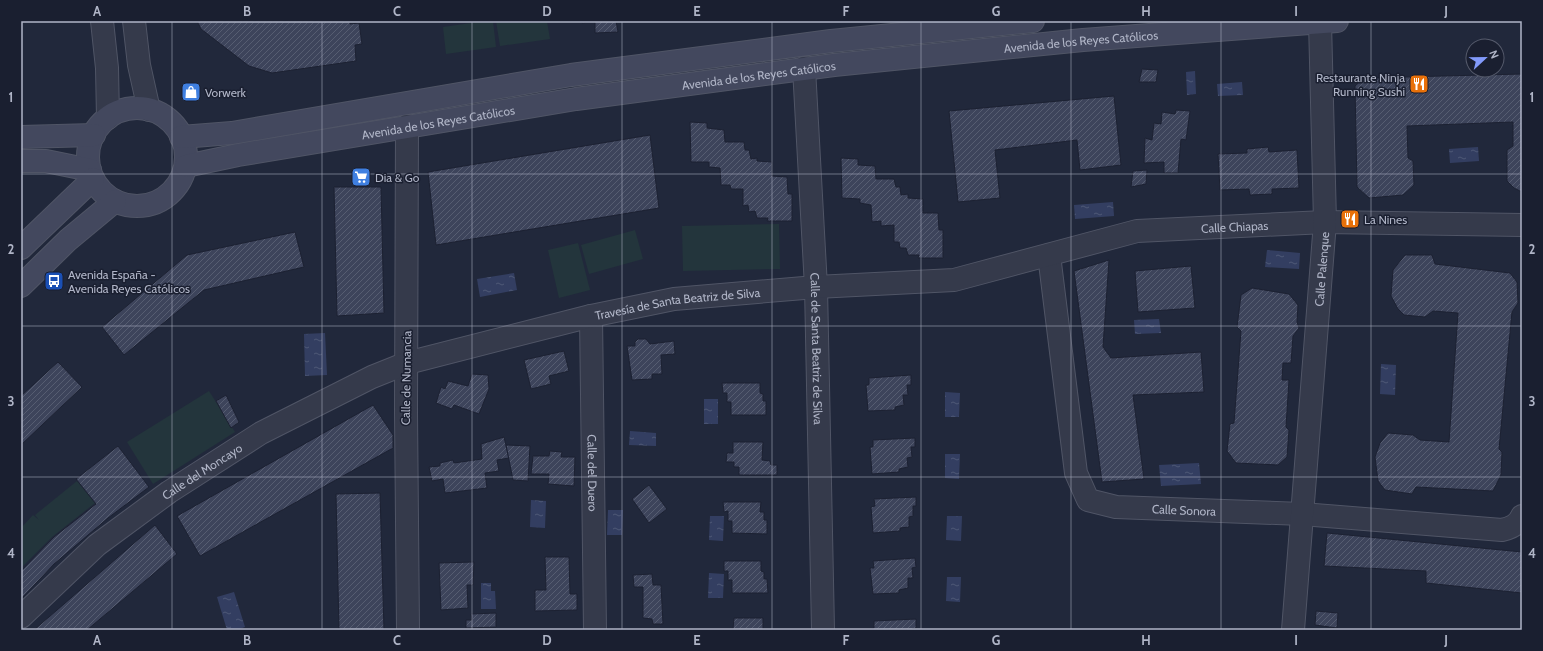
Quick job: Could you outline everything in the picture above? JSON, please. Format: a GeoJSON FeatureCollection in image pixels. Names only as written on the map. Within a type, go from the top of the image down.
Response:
{"type":"FeatureCollection","features":[{"type":"Feature","properties":{"kind":"street"},"geometry":{"type":"LineString","coordinates":[[102,21],[107,68],[108,118]]}},
{"type":"Feature","properties":{"kind":"street"},"geometry":{"type":"LineString","coordinates":[[134,21],[139,65],[149,110]]}},
{"type":"Feature","properties":{"kind":"street","name":"Avenida de los Reyes Católicos"},"geometry":{"type":"LineString","coordinates":[[181,137],[232,133],[571,75],[808,44],[1033,21]]}},
{"type":"Feature","properties":{"kind":"street","name":"Avenida de los Reyes Católicos"},"geometry":{"type":"LineString","coordinates":[[186,166],[238,155],[576,98],[804,68],[1083,40],[1329,22]]}},
{"type":"Feature","properties":{"kind":"street","name":"Calle Palenque"},"geometry":{"type":"LineString","coordinates":[[1293,630],[1324,222],[1329,22]]}},
{"type":"Feature","properties":{"kind":"street","name":"Calle de Santa Beatriz de Silva"},"geometry":{"type":"LineString","coordinates":[[804,68],[816,287],[823,630]]}},
{"type":"Feature","properties":{"kind":"street"},"geometry":{"type":"LineString","coordinates":[[135,108],[149,110],[162,115],[174,124],[186,151],[186,166],[179,183],[167,197],[151,205],[133,207],[115,201],[102,192],[92,174],[88,152],[94,135],[108,118],[120,111],[135,108]]}},
{"type":"Feature","properties":{"kind":"street","name":"Calle de Numancia"},"geometry":{"type":"LineString","coordinates":[[408,126],[406,419],[408,630]]}},
{"type":"Feature","properties":{"kind":"street"},"geometry":{"type":"LineString","coordinates":[[21,138],[94,135]]}},
{"type":"Feature","properties":{"kind":"street"},"geometry":{"type":"LineString","coordinates":[[21,161],[46,161],[92,174]]}},
{"type":"Feature","properties":{"kind":"street"},"geometry":{"type":"LineString","coordinates":[[21,248],[92,174]]}},
{"type":"Feature","properties":{"kind":"street"},"geometry":{"type":"LineString","coordinates":[[21,286],[68,240],[115,201]]}},
{"type":"Feature","properties":{"kind":"street","name":"Calle Chiapas"},"geometry":{"type":"LineString","coordinates":[[954,280],[1137,231],[1324,222],[1522,225]]}},
{"type":"Feature","properties":{"kind":"street","name":"Calle Sonora"},"geometry":{"type":"LineString","coordinates":[[1049,255],[1076,473],[1088,500],[1116,507],[1302,514],[1502,530],[1511,528],[1520,520],[1522,516]]}},
{"type":"Feature","properties":{"kind":"street","name":"Travesía de Santa Beatriz de Silva"},"geometry":{"type":"LineString","coordinates":[[407,363],[591,316],[674,299],[816,287],[954,280]]}},
{"type":"Feature","properties":{"kind":"street","name":"Calle del Duero"},"geometry":{"type":"LineString","coordinates":[[591,316],[595,630]]}},
{"type":"Feature","properties":{"kind":"street","name":"Calle del Moncayo"},"geometry":{"type":"LineString","coordinates":[[21,617],[97,545],[169,492],[261,433],[372,377],[407,363]]}},
{"type":"Feature","properties":{"kind":"shaded area"},"geometry":{"type":"Polygon","coordinates":[[[493,21],[496,47],[446,54],[443,27],[493,21]]]}},
{"type":"Feature","properties":{"kind":"shaded area"},"geometry":{"type":"Polygon","coordinates":[[[496,21],[547,21],[550,39],[500,46],[496,21]]]}},
{"type":"Feature","properties":{"kind":"shaded area"},"geometry":{"type":"Polygon","coordinates":[[[779,224],[780,269],[683,271],[682,226],[779,224]]]}},
{"type":"Feature","properties":{"kind":"shaded area"},"geometry":{"type":"Polygon","coordinates":[[[635,230],[643,259],[589,274],[581,245],[635,230]]]}},
{"type":"Feature","properties":{"kind":"shaded area"},"geometry":{"type":"Polygon","coordinates":[[[578,243],[590,290],[559,298],[548,250],[578,243]]]}},
{"type":"Feature","properties":{"kind":"shaded area"},"geometry":{"type":"Polygon","coordinates":[[[209,391],[235,432],[153,484],[127,442],[209,391]]]}},
{"type":"Feature","properties":{"kind":"shaded area"},"geometry":{"type":"Polygon","coordinates":[[[77,481],[95,503],[52,537],[21,568],[21,528],[33,515],[39,520],[35,515],[77,481]]]}},
{"type":"Feature","properties":{"kind":"water"},"geometry":{"type":"Polygon","coordinates":[[[1195,71],[1196,94],[1187,95],[1186,72],[1195,71]]]}},
{"type":"Feature","properties":{"kind":"water"},"geometry":{"type":"Polygon","coordinates":[[[1242,82],[1243,95],[1218,96],[1217,84],[1242,82]]]}},
{"type":"Feature","properties":{"kind":"water"},"geometry":{"type":"Polygon","coordinates":[[[1478,147],[1479,161],[1450,163],[1449,149],[1478,147]]]}},
{"type":"Feature","properties":{"kind":"water"},"geometry":{"type":"Polygon","coordinates":[[[1113,202],[1114,216],[1075,219],[1074,205],[1113,202]]]}},
{"type":"Feature","properties":{"kind":"water"},"geometry":{"type":"Polygon","coordinates":[[[1267,250],[1300,253],[1299,269],[1265,267],[1267,250]]]}},
{"type":"Feature","properties":{"kind":"water"},"geometry":{"type":"Polygon","coordinates":[[[514,273],[517,290],[480,297],[477,279],[514,273]]]}},
{"type":"Feature","properties":{"kind":"water"},"geometry":{"type":"Polygon","coordinates":[[[1159,319],[1161,333],[1135,334],[1134,320],[1159,319]]]}},
{"type":"Feature","properties":{"kind":"water"},"geometry":{"type":"Polygon","coordinates":[[[325,333],[327,375],[305,376],[304,334],[325,333]]]}},
{"type":"Feature","properties":{"kind":"water"},"geometry":{"type":"Polygon","coordinates":[[[1381,364],[1396,365],[1395,395],[1380,394],[1381,364]]]}},
{"type":"Feature","properties":{"kind":"water"},"geometry":{"type":"Polygon","coordinates":[[[945,392],[960,393],[959,417],[945,417],[945,392]]]}},
{"type":"Feature","properties":{"kind":"water"},"geometry":{"type":"Polygon","coordinates":[[[704,399],[718,399],[718,424],[704,424],[704,399]]]}},
{"type":"Feature","properties":{"kind":"water"},"geometry":{"type":"Polygon","coordinates":[[[630,431],[656,433],[656,446],[629,445],[630,431]]]}},
{"type":"Feature","properties":{"kind":"water"},"geometry":{"type":"Polygon","coordinates":[[[945,454],[960,454],[959,479],[945,478],[945,454]]]}},
{"type":"Feature","properties":{"kind":"water"},"geometry":{"type":"Polygon","coordinates":[[[1199,463],[1201,484],[1161,486],[1159,465],[1199,463]]]}},
{"type":"Feature","properties":{"kind":"water"},"geometry":{"type":"Polygon","coordinates":[[[531,500],[546,501],[545,528],[530,527],[531,500]]]}},
{"type":"Feature","properties":{"kind":"water"},"geometry":{"type":"Polygon","coordinates":[[[608,510],[623,510],[622,535],[607,535],[608,510]]]}},
{"type":"Feature","properties":{"kind":"water"},"geometry":{"type":"Polygon","coordinates":[[[710,516],[724,516],[723,541],[709,540],[710,516]]]}},
{"type":"Feature","properties":{"kind":"water"},"geometry":{"type":"Polygon","coordinates":[[[947,516],[962,516],[961,541],[946,540],[947,516]]]}},
{"type":"Feature","properties":{"kind":"water"},"geometry":{"type":"Polygon","coordinates":[[[709,573],[724,574],[723,598],[708,598],[709,573]]]}},
{"type":"Feature","properties":{"kind":"water"},"geometry":{"type":"Polygon","coordinates":[[[947,577],[961,577],[960,602],[946,601],[947,577]]]}},
{"type":"Feature","properties":{"kind":"water"},"geometry":{"type":"Polygon","coordinates":[[[481,583],[491,583],[491,591],[495,591],[496,609],[481,609],[481,583]]]}},
{"type":"Feature","properties":{"kind":"water"},"geometry":{"type":"Polygon","coordinates":[[[234,592],[245,627],[237,630],[227,630],[217,597],[234,592]]]}},
{"type":"Feature","properties":{"kind":"building"},"geometry":{"type":"Polygon","coordinates":[[[197,21],[350,21],[350,24],[359,23],[362,44],[355,45],[356,61],[272,73],[249,66],[201,29],[197,21]]]}},
{"type":"Feature","properties":{"kind":"building"},"geometry":{"type":"Polygon","coordinates":[[[582,21],[595,21],[582,23],[582,21]]]}},
{"type":"Feature","properties":{"kind":"building"},"geometry":{"type":"Polygon","coordinates":[[[595,21],[616,21],[618,32],[595,33],[595,21]]]}},
{"type":"Feature","properties":{"kind":"building"},"geometry":{"type":"Polygon","coordinates":[[[1142,69],[1158,70],[1156,82],[1139,82],[1142,69]]]}},
{"type":"Feature","properties":{"kind":"building"},"geometry":{"type":"Polygon","coordinates":[[[1505,74],[1522,74],[1522,192],[1514,188],[1507,181],[1507,150],[1513,146],[1513,122],[1407,126],[1408,158],[1413,161],[1414,185],[1403,195],[1369,198],[1357,187],[1355,86],[1364,78],[1465,75],[1465,78],[1505,78],[1505,74]]]}},
{"type":"Feature","properties":{"kind":"building"},"geometry":{"type":"Polygon","coordinates":[[[1114,96],[1121,165],[1080,170],[1077,140],[995,150],[1000,198],[958,202],[949,111],[1114,96]]]}},
{"type":"Feature","properties":{"kind":"building"},"geometry":{"type":"Polygon","coordinates":[[[1176,110],[1190,111],[1186,140],[1181,139],[1178,173],[1164,173],[1164,162],[1144,163],[1145,138],[1152,140],[1154,123],[1161,124],[1162,112],[1175,114],[1176,110]]]}},
{"type":"Feature","properties":{"kind":"building"},"geometry":{"type":"Polygon","coordinates":[[[690,122],[707,123],[707,128],[724,130],[725,142],[744,142],[745,150],[749,150],[751,159],[757,158],[757,161],[772,162],[772,176],[787,177],[788,194],[792,194],[792,221],[767,221],[768,218],[757,218],[755,211],[749,212],[748,205],[743,206],[743,189],[731,189],[730,185],[721,185],[720,168],[709,167],[709,162],[691,162],[690,122]]]}},
{"type":"Feature","properties":{"kind":"building"},"geometry":{"type":"Polygon","coordinates":[[[650,135],[659,208],[436,245],[428,172],[650,135]]]}},
{"type":"Feature","properties":{"kind":"building"},"geometry":{"type":"Polygon","coordinates":[[[1268,147],[1269,152],[1297,150],[1299,188],[1272,189],[1272,194],[1250,195],[1249,189],[1220,190],[1218,154],[1247,153],[1247,149],[1268,147]]]}},
{"type":"Feature","properties":{"kind":"building"},"geometry":{"type":"Polygon","coordinates":[[[841,158],[858,159],[858,165],[875,166],[876,179],[894,179],[896,187],[900,187],[901,195],[908,194],[908,198],[923,199],[923,213],[938,213],[939,230],[943,230],[943,258],[918,258],[919,255],[908,255],[906,248],[900,248],[899,242],[894,242],[894,225],[881,226],[881,221],[872,222],[871,205],[860,203],[860,199],[842,198],[841,158]]]}},
{"type":"Feature","properties":{"kind":"building"},"geometry":{"type":"Polygon","coordinates":[[[1147,170],[1146,184],[1131,187],[1133,171],[1147,170]]]}},
{"type":"Feature","properties":{"kind":"building"},"geometry":{"type":"Polygon","coordinates":[[[334,187],[381,187],[384,313],[337,316],[334,187]]]}},
{"type":"Feature","properties":{"kind":"building"},"geometry":{"type":"Polygon","coordinates":[[[295,232],[304,267],[204,290],[124,355],[102,327],[187,255],[295,232]]]}},
{"type":"Feature","properties":{"kind":"building"},"geometry":{"type":"Polygon","coordinates":[[[1405,255],[1432,255],[1435,264],[1510,273],[1517,282],[1518,303],[1512,312],[1499,449],[1502,452],[1501,475],[1493,491],[1416,487],[1412,494],[1385,490],[1378,481],[1375,457],[1380,443],[1388,433],[1413,435],[1420,440],[1449,442],[1458,313],[1433,311],[1425,317],[1404,315],[1398,309],[1391,296],[1393,270],[1405,255]]]}},
{"type":"Feature","properties":{"kind":"building"},"geometry":{"type":"Polygon","coordinates":[[[1109,260],[1103,347],[1111,358],[1201,352],[1204,392],[1133,395],[1144,479],[1102,482],[1074,271],[1109,260]]]}},
{"type":"Feature","properties":{"kind":"building"},"geometry":{"type":"Polygon","coordinates":[[[1191,266],[1195,308],[1138,312],[1135,271],[1191,266]]]}},
{"type":"Feature","properties":{"kind":"building"},"geometry":{"type":"Polygon","coordinates":[[[1252,288],[1289,294],[1298,305],[1297,322],[1299,328],[1293,336],[1291,363],[1283,363],[1282,380],[1289,380],[1286,427],[1289,430],[1287,457],[1278,465],[1236,463],[1227,451],[1230,424],[1234,423],[1241,331],[1237,327],[1241,295],[1252,288]]]}},
{"type":"Feature","properties":{"kind":"building"},"geometry":{"type":"Polygon","coordinates":[[[638,339],[646,339],[650,344],[674,341],[675,354],[661,355],[662,374],[652,374],[652,379],[632,380],[627,346],[635,346],[635,342],[638,339]]]}},
{"type":"Feature","properties":{"kind":"building"},"geometry":{"type":"Polygon","coordinates":[[[564,351],[569,371],[549,376],[551,384],[531,389],[524,360],[564,351]]]}},
{"type":"Feature","properties":{"kind":"building"},"geometry":{"type":"Polygon","coordinates":[[[58,362],[82,387],[21,445],[21,396],[58,362]]]}},
{"type":"Feature","properties":{"kind":"building"},"geometry":{"type":"Polygon","coordinates":[[[472,374],[488,375],[489,389],[479,414],[454,405],[452,409],[436,403],[441,387],[445,389],[448,381],[468,386],[472,374]]]}},
{"type":"Feature","properties":{"kind":"building"},"geometry":{"type":"Polygon","coordinates":[[[911,375],[911,385],[907,385],[908,395],[903,395],[904,405],[895,407],[895,410],[868,411],[866,385],[869,385],[869,378],[911,375]]]}},
{"type":"Feature","properties":{"kind":"building"},"geometry":{"type":"Polygon","coordinates":[[[722,383],[760,383],[760,393],[763,394],[763,401],[766,401],[766,415],[731,415],[731,402],[727,402],[727,393],[723,393],[722,383]]]}},
{"type":"Feature","properties":{"kind":"building"},"geometry":{"type":"Polygon","coordinates":[[[226,395],[239,422],[231,428],[216,401],[226,395]]]}},
{"type":"Feature","properties":{"kind":"building"},"geometry":{"type":"Polygon","coordinates":[[[373,405],[393,435],[393,448],[200,556],[177,516],[373,405]]]}},
{"type":"Feature","properties":{"kind":"building"},"geometry":{"type":"Polygon","coordinates":[[[504,437],[509,458],[497,460],[499,471],[485,473],[487,488],[445,493],[443,479],[432,481],[429,467],[440,466],[440,463],[453,460],[454,463],[482,459],[481,444],[504,437]]]}},
{"type":"Feature","properties":{"kind":"building"},"geometry":{"type":"Polygon","coordinates":[[[915,438],[915,447],[911,447],[912,457],[907,458],[908,467],[899,469],[899,472],[872,474],[870,447],[873,447],[873,440],[915,438]]]}},
{"type":"Feature","properties":{"kind":"building"},"geometry":{"type":"Polygon","coordinates":[[[733,442],[763,442],[762,460],[770,461],[771,465],[777,465],[777,475],[739,475],[739,467],[734,467],[734,462],[726,462],[727,453],[733,453],[733,442]]]}},
{"type":"Feature","properties":{"kind":"building"},"geometry":{"type":"Polygon","coordinates":[[[506,445],[530,446],[528,481],[513,480],[506,445]]]}},
{"type":"Feature","properties":{"kind":"building"},"geometry":{"type":"Polygon","coordinates":[[[118,446],[149,487],[108,518],[54,564],[21,599],[21,571],[54,537],[96,504],[76,479],[118,446]]]}},
{"type":"Feature","properties":{"kind":"building"},"geometry":{"type":"Polygon","coordinates":[[[550,451],[562,452],[561,457],[575,457],[574,486],[548,484],[549,474],[531,474],[533,456],[549,456],[550,451]]]}},
{"type":"Feature","properties":{"kind":"building"},"geometry":{"type":"Polygon","coordinates":[[[649,485],[667,509],[649,523],[632,499],[649,485]]]}},
{"type":"Feature","properties":{"kind":"building"},"geometry":{"type":"Polygon","coordinates":[[[380,493],[384,630],[339,630],[336,494],[380,493]]]}},
{"type":"Feature","properties":{"kind":"building"},"geometry":{"type":"Polygon","coordinates":[[[916,497],[916,506],[913,506],[913,516],[909,517],[909,527],[900,528],[900,531],[873,533],[871,507],[875,506],[874,499],[916,497]]]}},
{"type":"Feature","properties":{"kind":"building"},"geometry":{"type":"Polygon","coordinates":[[[723,502],[761,502],[760,512],[764,512],[764,520],[767,520],[767,534],[732,533],[732,521],[728,521],[728,511],[724,512],[723,502]]]}},
{"type":"Feature","properties":{"kind":"building"},"geometry":{"type":"Polygon","coordinates":[[[155,525],[177,554],[87,630],[34,630],[155,525]]]}},
{"type":"Feature","properties":{"kind":"building"},"geometry":{"type":"Polygon","coordinates":[[[1327,533],[1522,552],[1522,593],[1426,583],[1426,571],[1324,566],[1327,533]]]}},
{"type":"Feature","properties":{"kind":"building"},"geometry":{"type":"Polygon","coordinates":[[[545,557],[569,557],[570,594],[577,594],[577,610],[535,611],[535,590],[546,590],[545,557]]]}},
{"type":"Feature","properties":{"kind":"building"},"geometry":{"type":"Polygon","coordinates":[[[915,558],[916,567],[912,568],[913,578],[908,578],[908,588],[899,590],[899,593],[873,594],[870,568],[874,568],[873,561],[915,558]]]}},
{"type":"Feature","properties":{"kind":"building"},"geometry":{"type":"Polygon","coordinates":[[[724,561],[761,561],[761,571],[764,572],[764,579],[767,579],[768,593],[732,593],[732,580],[728,580],[728,571],[724,571],[724,561]]]}},
{"type":"Feature","properties":{"kind":"building"},"geometry":{"type":"Polygon","coordinates":[[[474,562],[473,585],[467,585],[468,608],[441,610],[439,563],[474,562]]]}},
{"type":"Feature","properties":{"kind":"building"},"geometry":{"type":"Polygon","coordinates":[[[652,574],[653,585],[661,585],[663,624],[653,624],[652,619],[643,618],[643,587],[634,587],[633,575],[652,574]]]}},
{"type":"Feature","properties":{"kind":"building"},"geometry":{"type":"Polygon","coordinates":[[[1316,611],[1338,613],[1337,628],[1315,625],[1316,611]]]}},
{"type":"Feature","properties":{"kind":"building"},"geometry":{"type":"Polygon","coordinates":[[[496,613],[496,627],[466,628],[466,620],[472,620],[471,614],[496,613]]]}},
{"type":"Feature","properties":{"kind":"building"},"geometry":{"type":"Polygon","coordinates":[[[734,618],[763,618],[763,630],[727,630],[733,629],[734,618]]]}},
{"type":"Feature","properties":{"kind":"building"},"geometry":{"type":"Polygon","coordinates":[[[916,619],[916,628],[912,630],[871,630],[874,628],[874,621],[916,619]]]}},
{"type":"Feature","properties":{"kind":"place","name":"Restaurante Ninja Running Sushi"},"geometry":{"type":"Point","coordinates":[1419,84]}},
{"type":"Feature","properties":{"kind":"place","name":"Vorwerk"},"geometry":{"type":"Point","coordinates":[191,92]}},
{"type":"Feature","properties":{"kind":"place","name":"Dia & Go"},"geometry":{"type":"Point","coordinates":[361,177]}},
{"type":"Feature","properties":{"kind":"place","name":"La Nines"},"geometry":{"type":"Point","coordinates":[1350,219]}},
{"type":"Feature","properties":{"kind":"place","name":"Avenida España - Avenida Reyes Católicos"},"geometry":{"type":"Point","coordinates":[54,281]}}]}
